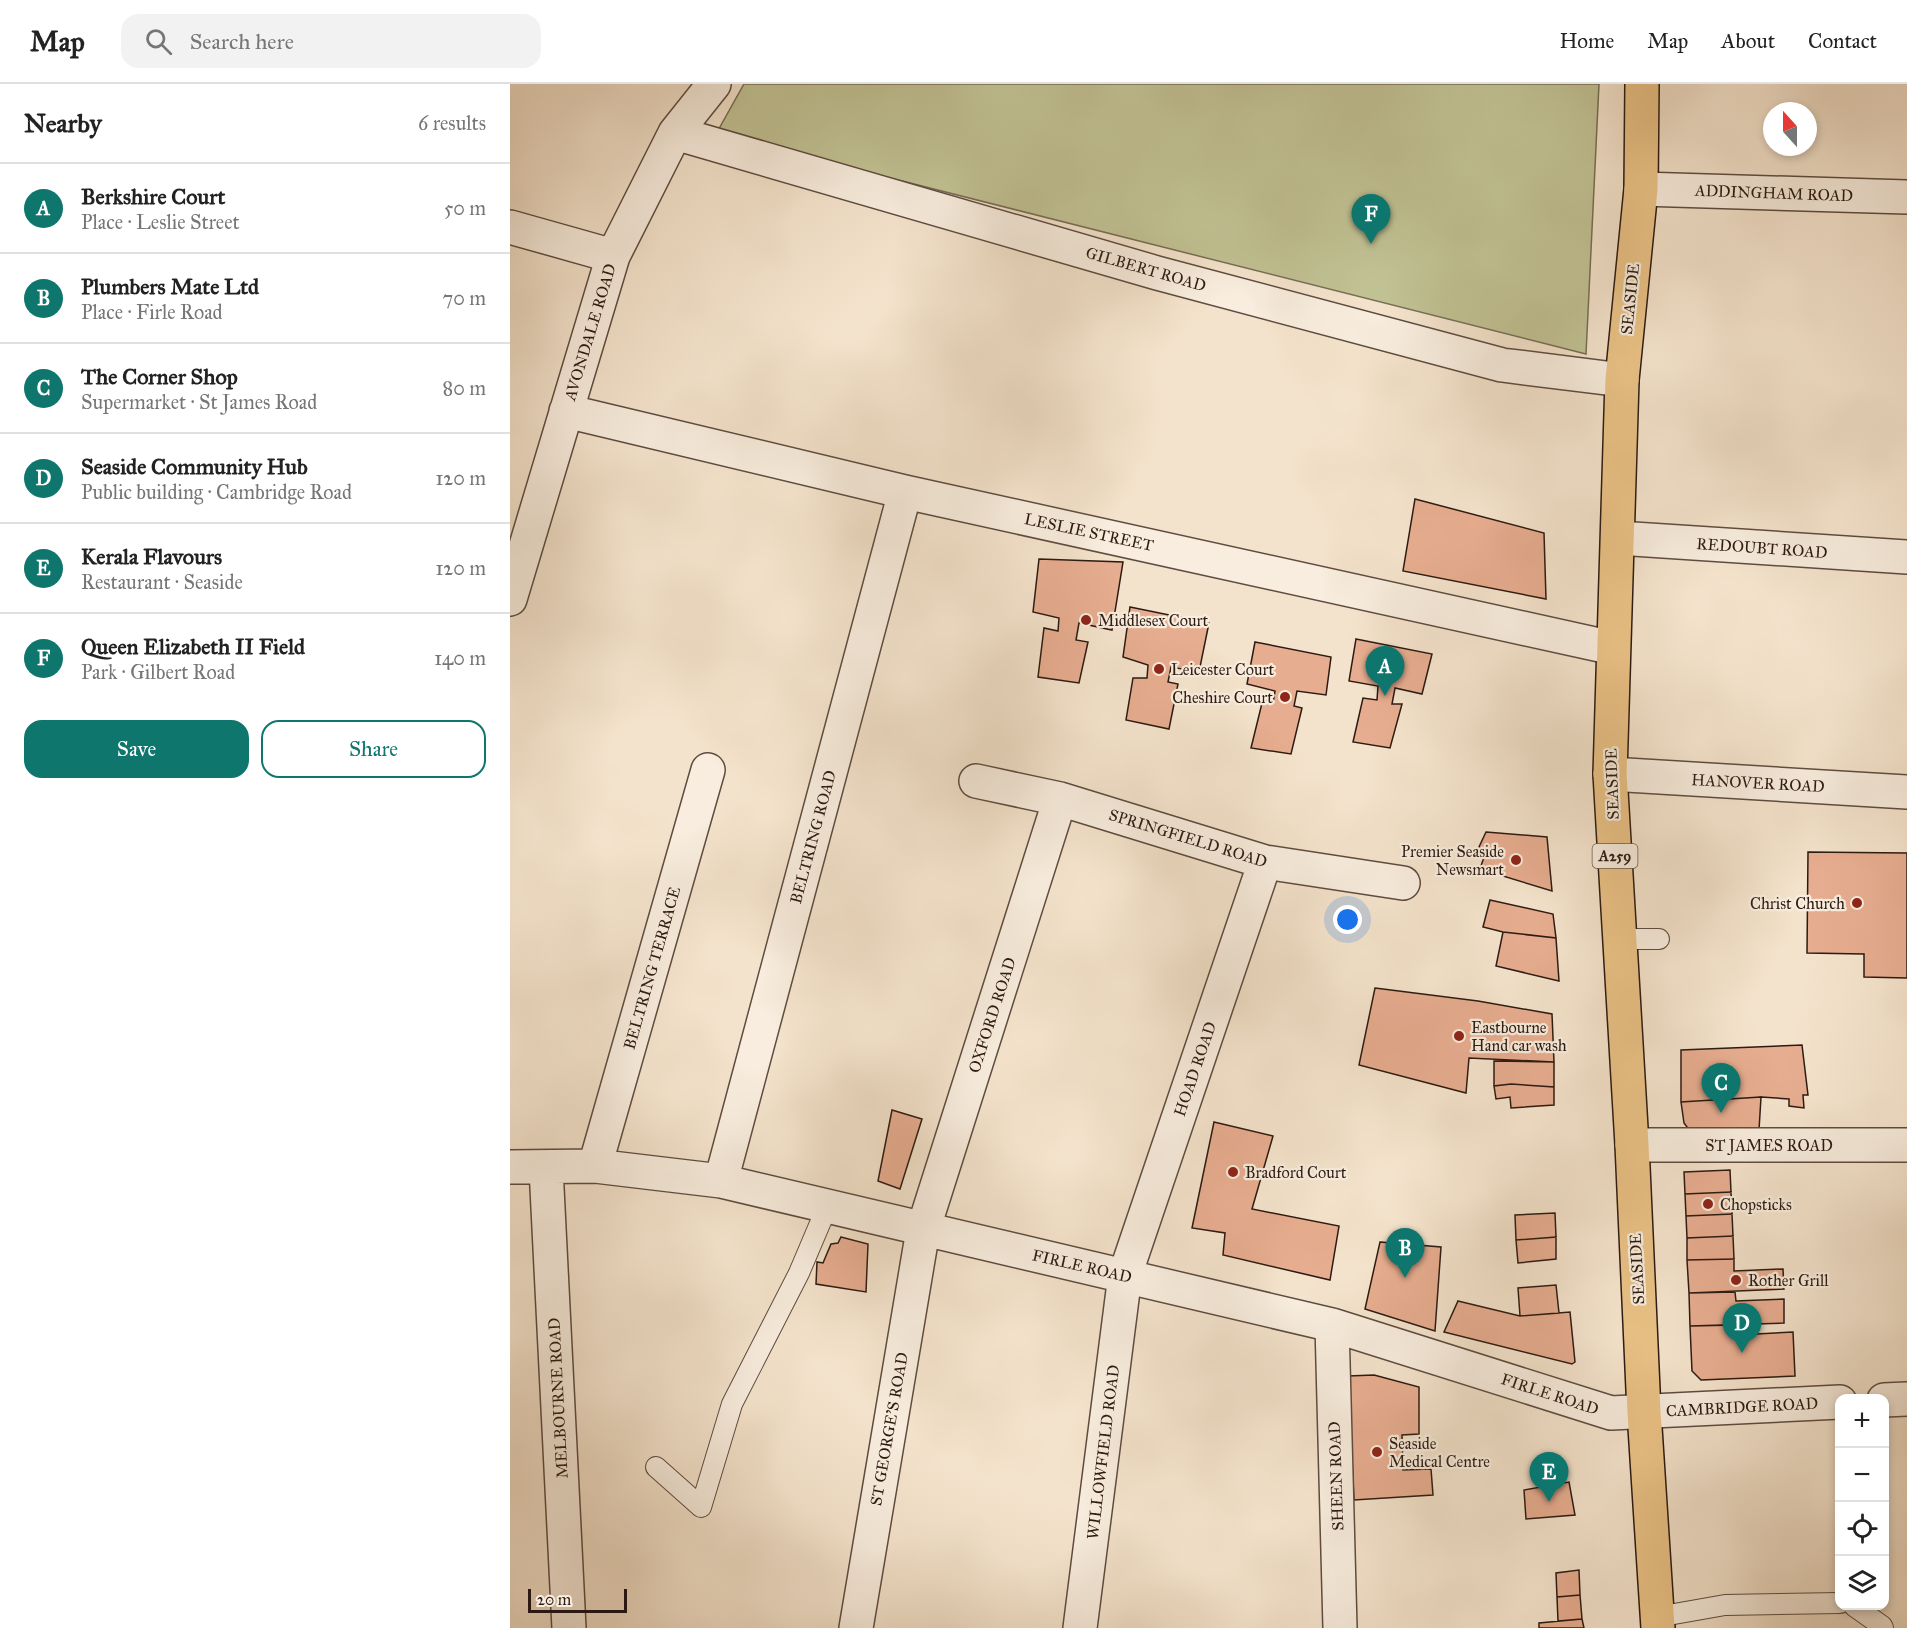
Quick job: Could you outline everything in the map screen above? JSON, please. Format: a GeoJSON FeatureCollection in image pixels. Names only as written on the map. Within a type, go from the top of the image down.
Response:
{"type":"FeatureCollection","features":[{"type":"Feature","properties":{"kind":"main road","name":"SEASIDE"},"geometry":{"type":"LineString","coordinates":[[1642,84],[1641,189],[1622,380],[1610,774],[1632,1145],[1644,1412],[1658,1622]]}},
{"type":"Feature","properties":{"kind":"street","name":"AVONDALE ROAD"},"geometry":{"type":"LineString","coordinates":[[510,599],[613,256],[675,134],[714,84]]}},
{"type":"Feature","properties":{"kind":"street","name":"GILBERT ROAD"},"geometry":{"type":"LineString","coordinates":[[675,134],[1157,273],[1502,364],[1622,380]]}},
{"type":"Feature","properties":{"kind":"street","name":"ADDINGHAM ROAD"},"geometry":{"type":"LineString","coordinates":[[1641,189],[1907,197]]}},
{"type":"Feature","properties":{"kind":"street"},"geometry":{"type":"LineString","coordinates":[[510,227],[613,256]]}},
{"type":"Feature","properties":{"kind":"street","name":"LESLIE STREET"},"geometry":{"type":"LineString","coordinates":[[566,411],[905,492],[1613,648]]}},
{"type":"Feature","properties":{"kind":"street","name":"BELTRING ROAD"},"geometry":{"type":"LineString","coordinates":[[721,1181],[905,492]]}},
{"type":"Feature","properties":{"kind":"street","name":"REDOUBT ROAD"},"geometry":{"type":"LineString","coordinates":[[1618,538],[1907,557]]}},
{"type":"Feature","properties":{"kind":"street","name":"BELTRING TERRACE"},"geometry":{"type":"LineString","coordinates":[[595,1166],[708,770]]}},
{"type":"Feature","properties":{"kind":"street","name":"HANOVER ROAD"},"geometry":{"type":"LineString","coordinates":[[1610,774],[1907,792]]}},
{"type":"Feature","properties":{"kind":"street","name":"SPRINGFIELD ROAD"},"geometry":{"type":"LineString","coordinates":[[976,780],[1060,799],[1265,862],[1403,884]]}},
{"type":"Feature","properties":{"kind":"street","name":"OXFORD ROAD"},"geometry":{"type":"LineString","coordinates":[[923,1230],[1060,799]]}},
{"type":"Feature","properties":{"kind":"street","name":"HOAD ROAD"},"geometry":{"type":"LineString","coordinates":[[1125,1275],[1265,862]]}},
{"type":"Feature","properties":{"kind":"street","name":"ST JAMES ROAD"},"geometry":{"type":"LineString","coordinates":[[1632,1145],[1907,1145]]}},
{"type":"Feature","properties":{"kind":"street","name":"FIRLE ROAD"},"geometry":{"type":"LineString","coordinates":[[510,1167],[595,1166],[721,1181],[1332,1325],[1611,1413],[1644,1412]]}},
{"type":"Feature","properties":{"kind":"street","name":"MELBOURNE ROAD"},"geometry":{"type":"LineString","coordinates":[[546,1168],[569,1628]]}},
{"type":"Feature","properties":{"kind":"street","name":"ST GEORGE'S ROAD"},"geometry":{"type":"LineString","coordinates":[[856,1628],[923,1230]]}},
{"type":"Feature","properties":{"kind":"street","name":"WILLOWFIELD ROAD"},"geometry":{"type":"LineString","coordinates":[[1080,1628],[1125,1275]]}},
{"type":"Feature","properties":{"kind":"street","name":"SHEEN ROAD"},"geometry":{"type":"LineString","coordinates":[[1332,1325],[1340,1628]]}},
{"type":"Feature","properties":{"kind":"street"},"geometry":{"type":"LineString","coordinates":[[1889,1400],[1907,1399]]}},
{"type":"Feature","properties":{"kind":"street","name":"CAMBRIDGE ROAD"},"geometry":{"type":"LineString","coordinates":[[1644,1412],[1835,1402]]}},
{"type":"Feature","properties":{"kind":"lane"},"geometry":{"type":"LineString","coordinates":[[1620,939],[1659,939]]}},
{"type":"Feature","properties":{"kind":"lane"},"geometry":{"type":"LineString","coordinates":[[657,1467],[701,1507],[732,1404],[799,1273],[827,1207]]}},
{"type":"Feature","properties":{"kind":"lane"},"geometry":{"type":"LineString","coordinates":[[1658,1622],[1725,1605],[1835,1604]]}},
{"type":"Feature","properties":{"kind":"lane"},"geometry":{"type":"LineString","coordinates":[[1860,1610],[1883,1628]]}},
{"type":"Feature","properties":{"kind":"green space"},"geometry":{"type":"Polygon","coordinates":[[[744,84],[1599,84],[1586,354],[716,134],[744,84]]]}},
{"type":"Feature","properties":{"kind":"building"},"geometry":{"type":"Polygon","coordinates":[[[1415,499],[1544,533],[1546,599],[1403,571],[1415,499]]]}},
{"type":"Feature","properties":{"kind":"building","name":"Middlesex Court"},"geometry":{"type":"Polygon","coordinates":[[[1039,559],[1123,562],[1112,630],[1079,623],[1076,640],[1088,642],[1079,683],[1038,677],[1044,628],[1058,631],[1059,618],[1033,612],[1039,559]]]}},
{"type":"Feature","properties":{"kind":"building","name":"Leicester Court"},"geometry":{"type":"Polygon","coordinates":[[[1130,607],[1209,623],[1199,672],[1171,667],[1168,682],[1178,684],[1169,729],[1126,720],[1133,678],[1147,678],[1148,665],[1123,657],[1130,607]]]}},
{"type":"Feature","properties":{"kind":"building"},"geometry":{"type":"Polygon","coordinates":[[[1356,639],[1432,654],[1422,694],[1395,688],[1392,704],[1402,704],[1390,748],[1353,742],[1363,698],[1377,700],[1378,686],[1349,681],[1356,639]]]}},
{"type":"Feature","properties":{"kind":"building","name":"Cheshire Court"},"geometry":{"type":"Polygon","coordinates":[[[1255,642],[1331,657],[1326,695],[1297,691],[1294,706],[1302,708],[1291,754],[1251,748],[1263,699],[1273,703],[1275,691],[1247,684],[1255,642]]]}},
{"type":"Feature","properties":{"kind":"building","name":"Premier Seaside Newsmart"},"geometry":{"type":"Polygon","coordinates":[[[1486,832],[1547,837],[1552,891],[1480,869],[1486,851],[1479,847],[1486,832]]]}},
{"type":"Feature","properties":{"kind":"building","name":"Christ Church"},"geometry":{"type":"Polygon","coordinates":[[[1808,852],[1907,853],[1907,978],[1864,977],[1864,954],[1807,953],[1808,852]]]}},
{"type":"Feature","properties":{"kind":"building"},"geometry":{"type":"Polygon","coordinates":[[[1490,900],[1553,914],[1556,938],[1503,932],[1483,927],[1490,900]]]}},
{"type":"Feature","properties":{"kind":"building"},"geometry":{"type":"Polygon","coordinates":[[[1503,932],[1556,938],[1559,981],[1496,966],[1503,932]]]}},
{"type":"Feature","properties":{"kind":"building","name":"Eastbourne Hand car wash"},"geometry":{"type":"Polygon","coordinates":[[[1375,988],[1478,1001],[1552,1014],[1554,1062],[1469,1058],[1466,1093],[1359,1065],[1375,988]]]}},
{"type":"Feature","properties":{"kind":"building"},"geometry":{"type":"Polygon","coordinates":[[[1802,1045],[1808,1095],[1803,1095],[1804,1108],[1789,1106],[1789,1099],[1761,1097],[1681,1102],[1681,1050],[1802,1045]]]}},
{"type":"Feature","properties":{"kind":"building"},"geometry":{"type":"Polygon","coordinates":[[[1494,1061],[1554,1062],[1554,1087],[1511,1084],[1494,1086],[1494,1061]]]}},
{"type":"Feature","properties":{"kind":"building"},"geometry":{"type":"Polygon","coordinates":[[[1511,1084],[1554,1087],[1554,1105],[1511,1108],[1510,1097],[1496,1099],[1494,1086],[1511,1084]]]}},
{"type":"Feature","properties":{"kind":"building"},"geometry":{"type":"Polygon","coordinates":[[[1761,1097],[1759,1130],[1690,1131],[1684,1123],[1681,1102],[1761,1097]]]}},
{"type":"Feature","properties":{"kind":"building"},"geometry":{"type":"Polygon","coordinates":[[[892,1110],[922,1119],[900,1189],[878,1181],[892,1110]]]}},
{"type":"Feature","properties":{"kind":"building","name":"Bradford Court"},"geometry":{"type":"Polygon","coordinates":[[[1214,1122],[1273,1136],[1252,1209],[1339,1226],[1330,1280],[1223,1255],[1225,1233],[1192,1228],[1214,1122]]]}},
{"type":"Feature","properties":{"kind":"building"},"geometry":{"type":"Polygon","coordinates":[[[1730,1170],[1731,1192],[1685,1194],[1684,1172],[1730,1170]]]}},
{"type":"Feature","properties":{"kind":"building","name":"Chopsticks"},"geometry":{"type":"Polygon","coordinates":[[[1731,1192],[1732,1214],[1686,1216],[1685,1194],[1731,1192]]]}},
{"type":"Feature","properties":{"kind":"building"},"geometry":{"type":"Polygon","coordinates":[[[1555,1213],[1556,1237],[1516,1240],[1515,1215],[1555,1213]]]}},
{"type":"Feature","properties":{"kind":"building"},"geometry":{"type":"Polygon","coordinates":[[[1732,1214],[1733,1236],[1687,1238],[1686,1216],[1732,1214]]]}},
{"type":"Feature","properties":{"kind":"building"},"geometry":{"type":"Polygon","coordinates":[[[1733,1236],[1734,1259],[1687,1260],[1687,1238],[1733,1236]]]}},
{"type":"Feature","properties":{"kind":"building"},"geometry":{"type":"Polygon","coordinates":[[[841,1237],[868,1244],[866,1292],[816,1284],[817,1262],[823,1263],[831,1244],[838,1243],[841,1237]]]}},
{"type":"Feature","properties":{"kind":"building"},"geometry":{"type":"Polygon","coordinates":[[[1556,1237],[1556,1259],[1518,1263],[1516,1240],[1556,1237]]]}},
{"type":"Feature","properties":{"kind":"building"},"geometry":{"type":"Polygon","coordinates":[[[1380,1242],[1441,1247],[1435,1331],[1365,1309],[1380,1242]]]}},
{"type":"Feature","properties":{"kind":"building","name":"Rother Grill"},"geometry":{"type":"Polygon","coordinates":[[[1734,1259],[1734,1271],[1783,1269],[1784,1289],[1689,1293],[1687,1260],[1734,1259]]]}},
{"type":"Feature","properties":{"kind":"building"},"geometry":{"type":"Polygon","coordinates":[[[1556,1285],[1559,1313],[1520,1316],[1518,1288],[1556,1285]]]}},
{"type":"Feature","properties":{"kind":"building"},"geometry":{"type":"Polygon","coordinates":[[[1735,1292],[1736,1301],[1784,1299],[1784,1323],[1690,1326],[1689,1293],[1735,1292]]]}},
{"type":"Feature","properties":{"kind":"building"},"geometry":{"type":"Polygon","coordinates":[[[1458,1301],[1520,1316],[1570,1312],[1575,1362],[1572,1364],[1444,1332],[1458,1301]]]}},
{"type":"Feature","properties":{"kind":"building"},"geometry":{"type":"Polygon","coordinates":[[[1736,1325],[1737,1335],[1793,1332],[1795,1376],[1701,1380],[1692,1371],[1690,1326],[1736,1325]]]}},
{"type":"Feature","properties":{"kind":"building","name":"Seaside Medical Centre"},"geometry":{"type":"Polygon","coordinates":[[[1374,1375],[1419,1387],[1419,1434],[1402,1435],[1403,1470],[1431,1469],[1433,1495],[1354,1500],[1348,1376],[1374,1375]]]}},
{"type":"Feature","properties":{"kind":"building"},"geometry":{"type":"Polygon","coordinates":[[[1569,1482],[1575,1515],[1526,1519],[1524,1490],[1569,1482]]]}},
{"type":"Feature","properties":{"kind":"building"},"geometry":{"type":"Polygon","coordinates":[[[1579,1570],[1580,1595],[1557,1597],[1556,1573],[1579,1570]]]}},
{"type":"Feature","properties":{"kind":"building"},"geometry":{"type":"Polygon","coordinates":[[[1580,1595],[1582,1619],[1558,1621],[1557,1597],[1580,1595]]]}},
{"type":"Feature","properties":{"kind":"building"},"geometry":{"type":"Polygon","coordinates":[[[1582,1619],[1584,1628],[1539,1628],[1539,1623],[1582,1619]]]}},
{"type":"Feature","properties":{"kind":"place","name":"Queen Elizabeth II Field"},"geometry":{"type":"Point","coordinates":[1371,244]}},
{"type":"Feature","properties":{"kind":"place","name":"Middlesex Court"},"geometry":{"type":"Point","coordinates":[1086,620]}},
{"type":"Feature","properties":{"kind":"place","name":"Leicester Court"},"geometry":{"type":"Point","coordinates":[1159,669]}},
{"type":"Feature","properties":{"kind":"place","name":"Berkshire Court"},"geometry":{"type":"Point","coordinates":[1385,696]}},
{"type":"Feature","properties":{"kind":"place","name":"Cheshire Court"},"geometry":{"type":"Point","coordinates":[1285,697]}},
{"type":"Feature","properties":{"kind":"place","name":"Premier Seaside Newsmart"},"geometry":{"type":"Point","coordinates":[1516,860]}},
{"type":"Feature","properties":{"kind":"place","name":"Christ Church"},"geometry":{"type":"Point","coordinates":[1857,903]}},
{"type":"Feature","properties":{"kind":"place","name":"Eastbourne Hand car wash"},"geometry":{"type":"Point","coordinates":[1459,1036]}},
{"type":"Feature","properties":{"kind":"place","name":"The Corner Shop"},"geometry":{"type":"Point","coordinates":[1721,1113]}},
{"type":"Feature","properties":{"kind":"place","name":"Bradford Court"},"geometry":{"type":"Point","coordinates":[1233,1172]}},
{"type":"Feature","properties":{"kind":"place","name":"Chopsticks"},"geometry":{"type":"Point","coordinates":[1708,1204]}},
{"type":"Feature","properties":{"kind":"place","name":"Plumbers Mate Ltd"},"geometry":{"type":"Point","coordinates":[1405,1278]}},
{"type":"Feature","properties":{"kind":"place","name":"Rother Grill"},"geometry":{"type":"Point","coordinates":[1736,1280]}},
{"type":"Feature","properties":{"kind":"place","name":"Seaside Community Hub"},"geometry":{"type":"Point","coordinates":[1742,1353]}},
{"type":"Feature","properties":{"kind":"place","name":"Seaside Medical Centre"},"geometry":{"type":"Point","coordinates":[1377,1452]}},
{"type":"Feature","properties":{"kind":"place","name":"Kerala Flavours"},"geometry":{"type":"Point","coordinates":[1549,1502]}}]}
